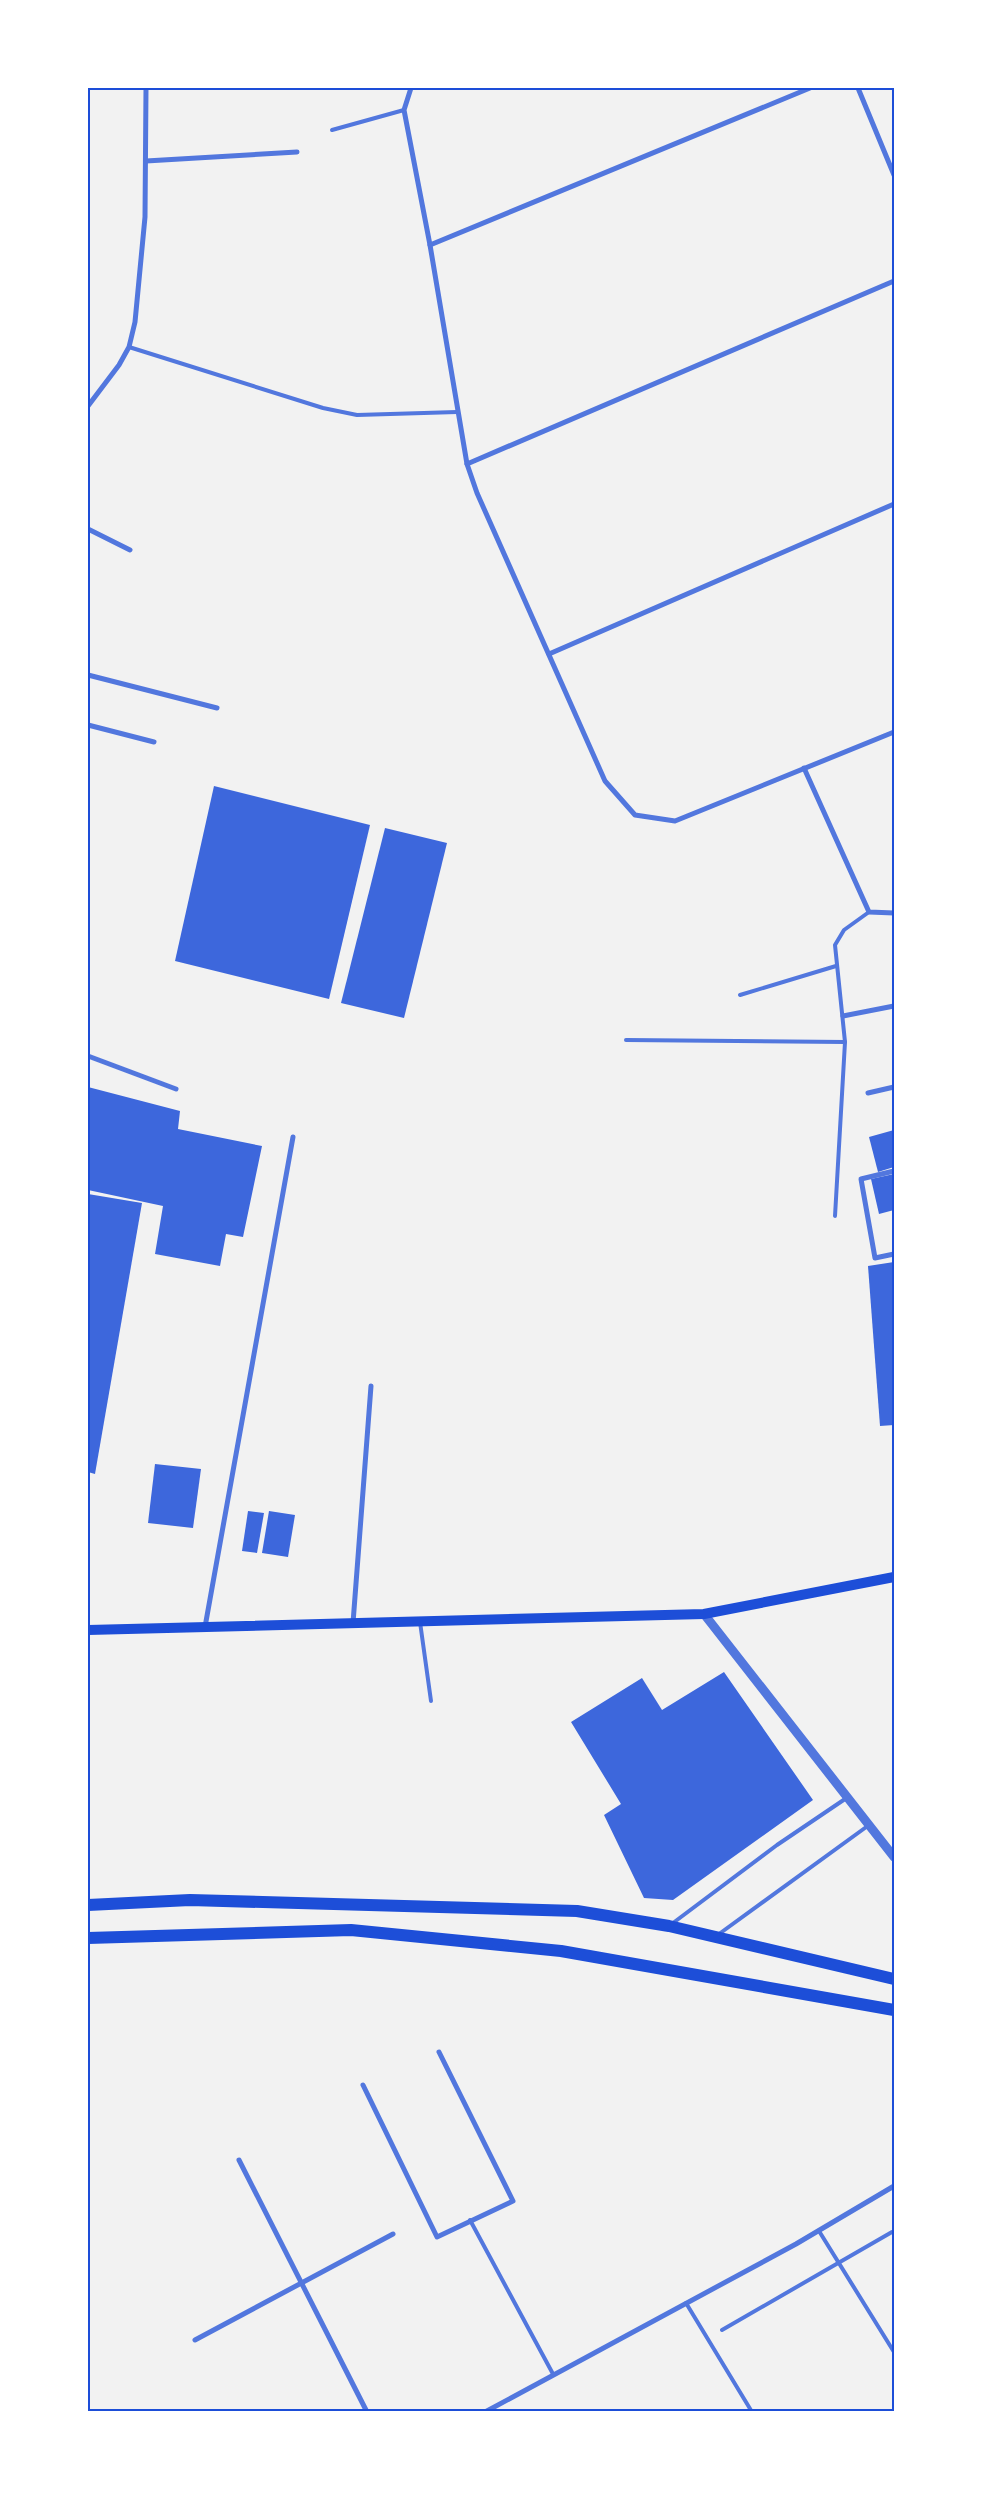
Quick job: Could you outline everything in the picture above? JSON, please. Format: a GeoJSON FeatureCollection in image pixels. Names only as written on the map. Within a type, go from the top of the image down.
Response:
{"type":"FeatureCollection","features":[{"type":"Feature","properties":{"kind":"main road"},"geometry":{"type":"LineString","coordinates":[[88,1630],[704,1614],[894,1577]]}},
{"type":"Feature","properties":{"kind":"main road"},"geometry":{"type":"LineString","coordinates":[[88,1905],[190,1900],[568,1911],[669,1926],[894,1979]]}},
{"type":"Feature","properties":{"kind":"main road"},"geometry":{"type":"LineString","coordinates":[[88,1938],[351,1930],[561,1951],[894,2010]]}},
{"type":"Feature","properties":{"kind":"street"},"geometry":{"type":"LineString","coordinates":[[88,406],[119,365],[129,347],[139,300],[145,217],[146,88]]}},
{"type":"Feature","properties":{"kind":"street"},"geometry":{"type":"LineString","coordinates":[[411,88],[404,110],[430,245],[467,464],[477,493],[604,781],[635,815],[676,821],[894,732]]}},
{"type":"Feature","properties":{"kind":"street"},"geometry":{"type":"LineString","coordinates":[[430,245],[810,88]]}},
{"type":"Feature","properties":{"kind":"street"},"geometry":{"type":"LineString","coordinates":[[858,88],[894,175]]}},
{"type":"Feature","properties":{"kind":"street"},"geometry":{"type":"LineString","coordinates":[[146,161],[297,152]]}},
{"type":"Feature","properties":{"kind":"street"},"geometry":{"type":"LineString","coordinates":[[467,464],[894,281]]}},
{"type":"Feature","properties":{"kind":"street"},"geometry":{"type":"LineString","coordinates":[[549,654],[894,504]]}},
{"type":"Feature","properties":{"kind":"street"},"geometry":{"type":"LineString","coordinates":[[88,529],[130,550]]}},
{"type":"Feature","properties":{"kind":"street"},"geometry":{"type":"LineString","coordinates":[[88,675],[217,708]]}},
{"type":"Feature","properties":{"kind":"street"},"geometry":{"type":"LineString","coordinates":[[88,724],[154,742]]}},
{"type":"Feature","properties":{"kind":"street"},"geometry":{"type":"LineString","coordinates":[[804,768],[869,912],[894,914]]}},
{"type":"Feature","properties":{"kind":"street"},"geometry":{"type":"LineString","coordinates":[[843,1016],[894,1006]]}},
{"type":"Feature","properties":{"kind":"street"},"geometry":{"type":"LineString","coordinates":[[88,1056],[176,1089]]}},
{"type":"Feature","properties":{"kind":"street"},"geometry":{"type":"LineString","coordinates":[[868,1093],[894,1087]]}},
{"type":"Feature","properties":{"kind":"street"},"geometry":{"type":"LineString","coordinates":[[205,1628],[293,1137]]}},
{"type":"Feature","properties":{"kind":"street"},"geometry":{"type":"LineString","coordinates":[[894,1170],[861,1179],[875,1258],[894,1254]]}},
{"type":"Feature","properties":{"kind":"street"},"geometry":{"type":"LineString","coordinates":[[353,1624],[371,1386]]}},
{"type":"Feature","properties":{"kind":"street"},"geometry":{"type":"LineString","coordinates":[[704,1614],[894,1857]]}},
{"type":"Feature","properties":{"kind":"street"},"geometry":{"type":"LineString","coordinates":[[363,2085],[437,2237],[513,2201],[439,2052]]}},
{"type":"Feature","properties":{"kind":"street"},"geometry":{"type":"LineString","coordinates":[[240,2160],[367,2412]]}},
{"type":"Feature","properties":{"kind":"street"},"geometry":{"type":"LineString","coordinates":[[485,2412],[819,2231],[894,2186]]}},
{"type":"Feature","properties":{"kind":"street"},"geometry":{"type":"LineString","coordinates":[[195,2340],[393,2234]]}},
{"type":"Feature","properties":{"kind":"lane"},"geometry":{"type":"LineString","coordinates":[[332,130],[404,110]]}},
{"type":"Feature","properties":{"kind":"lane"},"geometry":{"type":"LineString","coordinates":[[129,347],[323,408],[356,415],[457,412]]}},
{"type":"Feature","properties":{"kind":"lane"},"geometry":{"type":"LineString","coordinates":[[835,1216],[845,1042],[835,945],[844,930],[869,912]]}},
{"type":"Feature","properties":{"kind":"lane"},"geometry":{"type":"LineString","coordinates":[[740,995],[836,966]]}},
{"type":"Feature","properties":{"kind":"lane"},"geometry":{"type":"LineString","coordinates":[[626,1040],[845,1042]]}},
{"type":"Feature","properties":{"kind":"lane"},"geometry":{"type":"LineString","coordinates":[[420,1622],[430,1701]]}},
{"type":"Feature","properties":{"kind":"lane"},"geometry":{"type":"LineString","coordinates":[[669,1926],[777,1845],[848,1797]]}},
{"type":"Feature","properties":{"kind":"lane"},"geometry":{"type":"LineString","coordinates":[[715,1937],[868,1825]]}},
{"type":"Feature","properties":{"kind":"lane"},"geometry":{"type":"LineString","coordinates":[[470,2220],[553,2374]]}},
{"type":"Feature","properties":{"kind":"lane"},"geometry":{"type":"LineString","coordinates":[[819,2231],[894,2352]]}},
{"type":"Feature","properties":{"kind":"lane"},"geometry":{"type":"LineString","coordinates":[[722,2330],[892,2232]]}},
{"type":"Feature","properties":{"kind":"lane"},"geometry":{"type":"LineString","coordinates":[[686,2303],[752,2412]]}},
{"type":"Feature","properties":{"kind":"building"},"geometry":{"type":"Polygon","coordinates":[[[214,786],[370,825],[329,999],[175,961],[214,786]]]}},
{"type":"Feature","properties":{"kind":"building"},"geometry":{"type":"Polygon","coordinates":[[[385,828],[447,843],[404,1018],[341,1003],[385,828]]]}},
{"type":"Feature","properties":{"kind":"building"},"geometry":{"type":"Polygon","coordinates":[[[88,1087],[180,1111],[178,1129],[262,1146],[243,1237],[226,1234],[220,1266],[155,1254],[163,1206],[88,1190],[88,1087]]]}},
{"type":"Feature","properties":{"kind":"building"},"geometry":{"type":"Polygon","coordinates":[[[894,1130],[894,1167],[878,1172],[869,1137],[894,1130]]]}},
{"type":"Feature","properties":{"kind":"building"},"geometry":{"type":"Polygon","coordinates":[[[894,1174],[894,1210],[879,1214],[871,1179],[894,1174]]]}},
{"type":"Feature","properties":{"kind":"building"},"geometry":{"type":"Polygon","coordinates":[[[88,1194],[142,1203],[95,1474],[88,1472],[88,1194]]]}},
{"type":"Feature","properties":{"kind":"building"},"geometry":{"type":"Polygon","coordinates":[[[894,1262],[894,1425],[880,1426],[868,1266],[894,1262]]]}},
{"type":"Feature","properties":{"kind":"building"},"geometry":{"type":"Polygon","coordinates":[[[155,1464],[201,1469],[193,1528],[148,1523],[155,1464]]]}},
{"type":"Feature","properties":{"kind":"building"},"geometry":{"type":"Polygon","coordinates":[[[248,1511],[264,1513],[257,1553],[242,1551],[248,1511]]]}},
{"type":"Feature","properties":{"kind":"building"},"geometry":{"type":"Polygon","coordinates":[[[269,1511],[295,1515],[288,1557],[262,1553],[269,1511]]]}},
{"type":"Feature","properties":{"kind":"building"},"geometry":{"type":"Polygon","coordinates":[[[724,1672],[813,1800],[673,1900],[644,1898],[604,1815],[621,1804],[571,1722],[642,1678],[662,1710],[724,1672]]]}}]}
